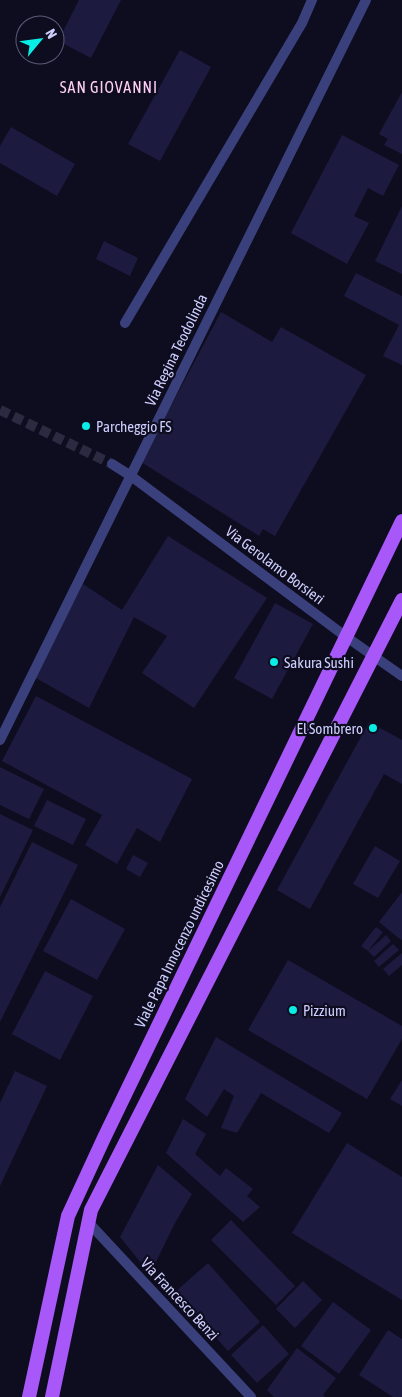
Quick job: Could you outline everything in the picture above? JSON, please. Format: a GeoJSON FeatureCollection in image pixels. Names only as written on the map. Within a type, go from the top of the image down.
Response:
{"type":"FeatureCollection","features":[{"type":"Feature","properties":{"kind":"main road","name":"Viale Papa Innocenzo undicesimo"},"geometry":{"type":"LineString","coordinates":[[30,1397],[68,1216],[345,636],[402,521]]}},
{"type":"Feature","properties":{"kind":"main road"},"geometry":{"type":"LineString","coordinates":[[52,1397],[91,1210],[402,600]]}},
{"type":"Feature","properties":{"kind":"street"},"geometry":{"type":"LineString","coordinates":[[125,323],[302,23],[312,0]]}},
{"type":"Feature","properties":{"kind":"street","name":"Via Regina Teodolinda"},"geometry":{"type":"LineString","coordinates":[[0,740],[366,0]]}},
{"type":"Feature","properties":{"kind":"street","name":"Via Gerolamo Borsieri"},"geometry":{"type":"LineString","coordinates":[[112,464],[131,476],[345,636],[402,675]]}},
{"type":"Feature","properties":{"kind":"street","name":"Via Francesco Benzi"},"geometry":{"type":"LineString","coordinates":[[88,1222],[250,1397]]}},
{"type":"Feature","properties":{"kind":"building"},"geometry":{"type":"Polygon","coordinates":[[[79,0],[121,0],[91,58],[65,45],[65,27],[79,0]]]}},
{"type":"Feature","properties":{"kind":"building"},"geometry":{"type":"Polygon","coordinates":[[[180,50],[211,67],[160,161],[128,144],[180,50]]]}},
{"type":"Feature","properties":{"kind":"building"},"geometry":{"type":"Polygon","coordinates":[[[402,92],[402,154],[384,145],[388,139],[379,134],[402,92]]]}},
{"type":"Feature","properties":{"kind":"building"},"geometry":{"type":"Polygon","coordinates":[[[11,127],[75,164],[57,196],[0,163],[0,146],[11,127]]]}},
{"type":"Feature","properties":{"kind":"building"},"geometry":{"type":"Polygon","coordinates":[[[342,135],[399,165],[383,196],[368,188],[354,216],[369,223],[347,264],[291,233],[342,135]]]}},
{"type":"Feature","properties":{"kind":"building"},"geometry":{"type":"Polygon","coordinates":[[[402,206],[402,274],[375,261],[402,206]]]}},
{"type":"Feature","properties":{"kind":"building"},"geometry":{"type":"Polygon","coordinates":[[[104,241],[138,258],[130,276],[96,259],[104,241]]]}},
{"type":"Feature","properties":{"kind":"building"},"geometry":{"type":"Polygon","coordinates":[[[356,273],[402,296],[402,365],[383,356],[399,325],[344,296],[356,273]]]}},
{"type":"Feature","properties":{"kind":"building"},"geometry":{"type":"Polygon","coordinates":[[[221,312],[272,342],[281,327],[366,375],[275,536],[263,529],[259,536],[141,462],[221,312]]]}},
{"type":"Feature","properties":{"kind":"building"},"geometry":{"type":"Polygon","coordinates":[[[168,536],[267,598],[194,708],[142,673],[167,636],[134,617],[89,708],[34,677],[83,584],[122,610],[168,536]]]}},
{"type":"Feature","properties":{"kind":"building"},"geometry":{"type":"Polygon","coordinates":[[[275,603],[313,624],[272,699],[234,678],[275,603]]]}},
{"type":"Feature","properties":{"kind":"building"},"geometry":{"type":"Polygon","coordinates":[[[36,696],[192,779],[160,842],[137,828],[117,864],[85,845],[102,815],[2,761],[36,696]]]}},
{"type":"Feature","properties":{"kind":"building"},"geometry":{"type":"Polygon","coordinates":[[[369,722],[402,740],[402,784],[384,774],[310,909],[277,890],[369,722]]]}},
{"type":"Feature","properties":{"kind":"building"},"geometry":{"type":"Polygon","coordinates":[[[0,767],[44,789],[29,819],[0,805],[0,767]]]}},
{"type":"Feature","properties":{"kind":"building"},"geometry":{"type":"Polygon","coordinates":[[[47,800],[86,819],[73,845],[34,826],[47,800]]]}},
{"type":"Feature","properties":{"kind":"building"},"geometry":{"type":"Polygon","coordinates":[[[0,814],[33,830],[0,897],[0,814]]]}},
{"type":"Feature","properties":{"kind":"building"},"geometry":{"type":"Polygon","coordinates":[[[32,842],[78,865],[0,1022],[0,907],[32,842]]]}},
{"type":"Feature","properties":{"kind":"building"},"geometry":{"type":"Polygon","coordinates":[[[375,846],[400,861],[378,898],[353,884],[375,846]]]}},
{"type":"Feature","properties":{"kind":"building"},"geometry":{"type":"Polygon","coordinates":[[[133,855],[148,863],[140,877],[126,869],[133,855]]]}},
{"type":"Feature","properties":{"kind":"building"},"geometry":{"type":"Polygon","coordinates":[[[402,892],[402,939],[401,940],[379,922],[402,892]]]}},
{"type":"Feature","properties":{"kind":"building"},"geometry":{"type":"Polygon","coordinates":[[[71,899],[125,929],[97,980],[43,951],[71,899]]]}},
{"type":"Feature","properties":{"kind":"building"},"geometry":{"type":"Polygon","coordinates":[[[376,927],[383,932],[368,951],[361,946],[376,927]]]}},
{"type":"Feature","properties":{"kind":"building"},"geometry":{"type":"Polygon","coordinates":[[[386,935],[391,941],[374,957],[368,951],[386,935]]]}},
{"type":"Feature","properties":{"kind":"building"},"geometry":{"type":"Polygon","coordinates":[[[393,944],[399,950],[379,967],[374,961],[393,944]]]}},
{"type":"Feature","properties":{"kind":"building"},"geometry":{"type":"Polygon","coordinates":[[[402,953],[402,965],[389,976],[383,969],[402,953]]]}},
{"type":"Feature","properties":{"kind":"building"},"geometry":{"type":"Polygon","coordinates":[[[288,960],[402,1026],[402,1039],[367,1099],[248,1030],[288,960]]]}},
{"type":"Feature","properties":{"kind":"building"},"geometry":{"type":"Polygon","coordinates":[[[45,971],[93,996],[60,1060],[12,1034],[45,971]]]}},
{"type":"Feature","properties":{"kind":"building"},"geometry":{"type":"Polygon","coordinates":[[[216,1037],[342,1113],[329,1133],[261,1093],[237,1133],[221,1128],[234,1096],[224,1089],[207,1117],[185,1099],[216,1037]]]}},
{"type":"Feature","properties":{"kind":"building"},"geometry":{"type":"Polygon","coordinates":[[[15,1071],[47,1086],[0,1186],[0,1103],[15,1071]]]}},
{"type":"Feature","properties":{"kind":"building"},"geometry":{"type":"Polygon","coordinates":[[[402,1080],[402,1106],[390,1099],[402,1080]]]}},
{"type":"Feature","properties":{"kind":"building"},"geometry":{"type":"Polygon","coordinates":[[[183,1119],[206,1134],[195,1154],[220,1176],[226,1168],[253,1189],[247,1196],[260,1207],[243,1222],[166,1153],[183,1119]]]}},
{"type":"Feature","properties":{"kind":"building"},"geometry":{"type":"Polygon","coordinates":[[[347,1143],[402,1177],[402,1300],[292,1233],[347,1143]]]}},
{"type":"Feature","properties":{"kind":"building"},"geometry":{"type":"Polygon","coordinates":[[[158,1165],[192,1194],[175,1223],[150,1274],[120,1237],[158,1165]]]}},
{"type":"Feature","properties":{"kind":"building"},"geometry":{"type":"Polygon","coordinates":[[[231,1220],[295,1286],[276,1305],[211,1240],[231,1220]]]}},
{"type":"Feature","properties":{"kind":"building"},"geometry":{"type":"Polygon","coordinates":[[[208,1263],[260,1322],[228,1351],[175,1292],[208,1263]]]}},
{"type":"Feature","properties":{"kind":"building"},"geometry":{"type":"Polygon","coordinates":[[[303,1281],[322,1300],[295,1328],[276,1309],[303,1281]]]}},
{"type":"Feature","properties":{"kind":"building"},"geometry":{"type":"Polygon","coordinates":[[[333,1302],[371,1330],[339,1374],[301,1346],[333,1302]]]}},
{"type":"Feature","properties":{"kind":"building"},"geometry":{"type":"Polygon","coordinates":[[[263,1325],[289,1354],[257,1383],[231,1355],[263,1325]]]}},
{"type":"Feature","properties":{"kind":"building"},"geometry":{"type":"Polygon","coordinates":[[[388,1330],[402,1339],[402,1397],[393,1397],[359,1375],[388,1330]]]}},
{"type":"Feature","properties":{"kind":"building"},"geometry":{"type":"Polygon","coordinates":[[[297,1348],[336,1378],[323,1395],[325,1397],[274,1397],[267,1390],[297,1348]]]}},
{"type":"Feature","properties":{"kind":"tunnel"},"geometry":{"type":"LineString","coordinates":[[0,410],[112,464]]}},
{"type":"Feature","properties":{"kind":"place","name":"Parcheggio FS"},"geometry":{"type":"Point","coordinates":[86,426]}},
{"type":"Feature","properties":{"kind":"place","name":"Sakura Sushi"},"geometry":{"type":"Point","coordinates":[274,662]}},
{"type":"Feature","properties":{"kind":"place","name":"El Sombrero"},"geometry":{"type":"Point","coordinates":[373,728]}},
{"type":"Feature","properties":{"kind":"place","name":"Pizzium"},"geometry":{"type":"Point","coordinates":[293,1010]}},
{"type":"Feature","properties":{"kind":"district","name":"SAN GIOVANNI"},"geometry":{"type":"Point","coordinates":[109,87]}}]}
